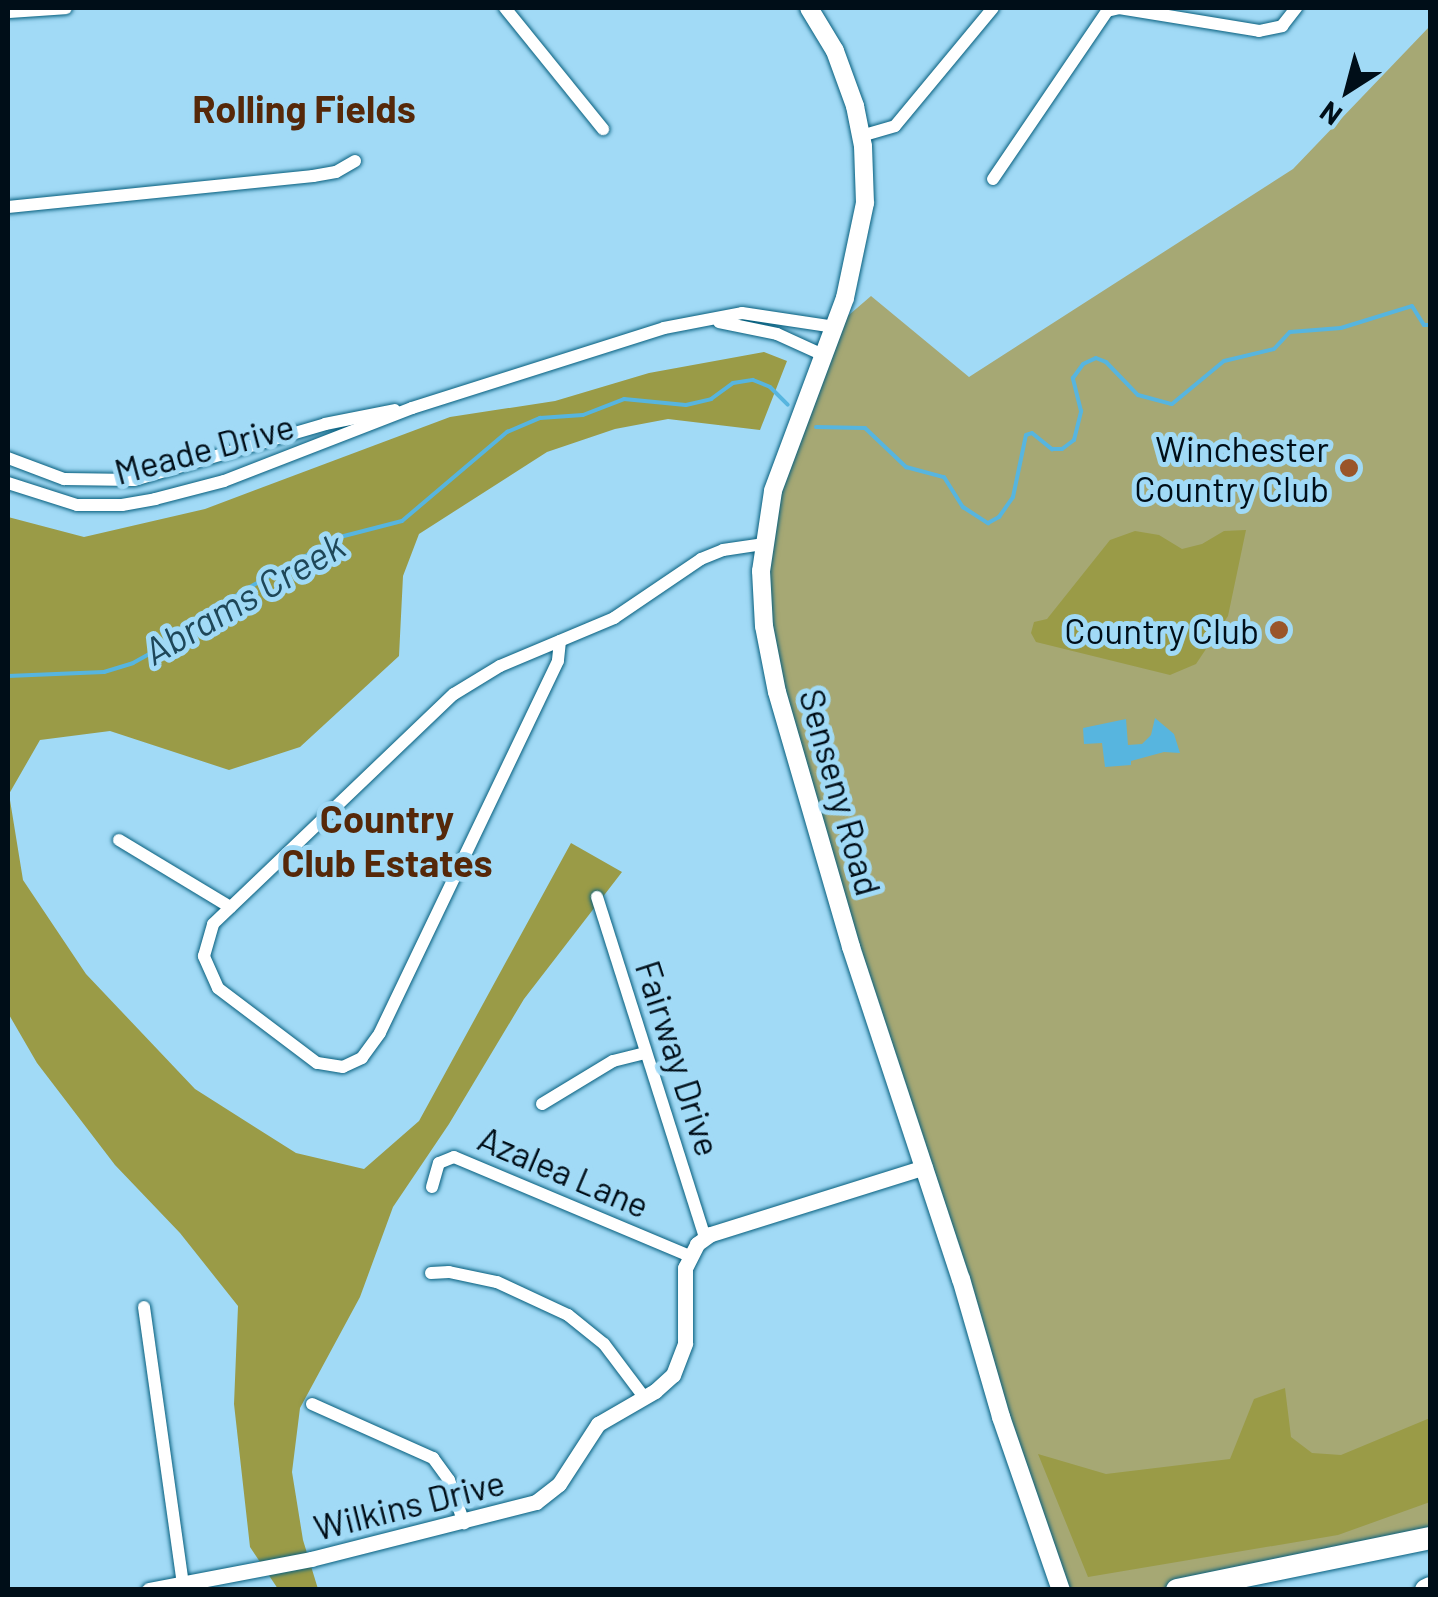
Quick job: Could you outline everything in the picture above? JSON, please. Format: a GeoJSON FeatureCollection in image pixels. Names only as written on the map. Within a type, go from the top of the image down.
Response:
{"type":"FeatureCollection","features":[{"type":"Feature","properties":{"kind":"highway"},"geometry":{"type":"LineString","coordinates":[[1177,1590],[1430,1538]]}},
{"type":"Feature","properties":{"kind":"main road","name":"Senseny Road"},"geometry":{"type":"LineString","coordinates":[[808,8],[846,78],[862,136],[866,175],[861,234],[835,328],[779,470],[764,544],[762,598],[777,692],[851,947],[1001,1417],[1062,1590]]}},
{"type":"Feature","properties":{"kind":"street"},"geometry":{"type":"LineString","coordinates":[[8,12],[66,8]]}},
{"type":"Feature","properties":{"kind":"street"},"geometry":{"type":"LineString","coordinates":[[505,8],[603,128]]}},
{"type":"Feature","properties":{"kind":"street"},"geometry":{"type":"LineString","coordinates":[[862,136],[894,126],[993,8]]}},
{"type":"Feature","properties":{"kind":"street"},"geometry":{"type":"LineString","coordinates":[[993,179],[1105,9],[1260,31],[1282,26],[1296,8]]}},
{"type":"Feature","properties":{"kind":"street"},"geometry":{"type":"LineString","coordinates":[[8,206],[313,176],[336,172],[354,162]]}},
{"type":"Feature","properties":{"kind":"street","name":"Meade Drive"},"geometry":{"type":"LineString","coordinates":[[8,483],[65,503],[122,505],[224,480],[412,408],[664,328],[766,314],[835,328]]}},
{"type":"Feature","properties":{"kind":"street","name":"Meade Drive"},"geometry":{"type":"LineString","coordinates":[[701,320],[754,327],[824,355]]}},
{"type":"Feature","properties":{"kind":"street","name":"Meade Drive"},"geometry":{"type":"LineString","coordinates":[[8,458],[64,480],[134,480],[325,424],[412,408]]}},
{"type":"Feature","properties":{"kind":"street"},"geometry":{"type":"LineString","coordinates":[[560,640],[558,661],[536,708],[380,1033],[362,1058],[344,1067],[317,1062],[218,988],[206,968],[205,944],[213,924],[454,694],[500,666],[634,607],[701,558],[732,548],[764,544]]}},
{"type":"Feature","properties":{"kind":"street"},"geometry":{"type":"LineString","coordinates":[[119,840],[230,907]]}},
{"type":"Feature","properties":{"kind":"street","name":"Fairway Drive"},"geometry":{"type":"LineString","coordinates":[[597,897],[706,1237]]}},
{"type":"Feature","properties":{"kind":"street"},"geometry":{"type":"LineString","coordinates":[[542,1104],[612,1061],[644,1053]]}},
{"type":"Feature","properties":{"kind":"street","name":"Azalea Lane"},"geometry":{"type":"LineString","coordinates":[[432,1187],[439,1163],[454,1157],[689,1256]]}},
{"type":"Feature","properties":{"kind":"street"},"geometry":{"type":"LineString","coordinates":[[689,1256],[706,1237],[924,1167]]}},
{"type":"Feature","properties":{"kind":"street","name":"Wilkins Drive"},"geometry":{"type":"LineString","coordinates":[[148,1590],[464,1523],[523,1508],[548,1494],[598,1424],[666,1383],[683,1354],[689,1256]]}},
{"type":"Feature","properties":{"kind":"street"},"geometry":{"type":"LineString","coordinates":[[431,1273],[497,1282],[568,1316],[604,1344],[644,1397]]}},
{"type":"Feature","properties":{"kind":"street"},"geometry":{"type":"LineString","coordinates":[[144,1306],[183,1584]]}},
{"type":"Feature","properties":{"kind":"street"},"geometry":{"type":"LineString","coordinates":[[312,1404],[433,1458],[449,1480],[464,1523]]}},
{"type":"Feature","properties":{"kind":"green space","name":"Winchester Country Club"},"geometry":{"type":"Polygon","coordinates":[[[1430,26],[1430,1528],[1351,1556],[1154,1589],[1062,1589],[866,992],[764,626],[773,491],[835,327],[871,296],[969,377],[1293,169],[1430,26]]]}},
{"type":"Feature","properties":{"kind":"shaded area"},"geometry":{"type":"Polygon","coordinates":[[[764,352],[787,361],[760,430],[668,419],[615,429],[547,452],[419,534],[403,576],[399,656],[300,747],[229,770],[110,731],[40,740],[9,794],[23,880],[86,974],[195,1089],[296,1153],[364,1169],[419,1121],[571,843],[622,872],[524,999],[449,1124],[393,1207],[360,1297],[300,1408],[292,1472],[303,1540],[318,1589],[278,1589],[250,1547],[234,1404],[238,1306],[180,1233],[115,1165],[37,1063],[8,1013],[8,517],[84,537],[205,509],[450,417],[555,401],[649,373],[764,352]]]}},
{"type":"Feature","properties":{"kind":"shaded area"},"geometry":{"type":"Polygon","coordinates":[[[1246,530],[1228,616],[1196,664],[1170,675],[1036,642],[1031,633],[1034,622],[1047,619],[1110,540],[1135,531],[1159,535],[1182,549],[1202,544],[1224,531],[1246,530]]]}},
{"type":"Feature","properties":{"kind":"shaded area"},"geometry":{"type":"Polygon","coordinates":[[[1285,1388],[1291,1437],[1312,1453],[1341,1455],[1430,1418],[1430,1502],[1338,1535],[1088,1577],[1038,1454],[1106,1474],[1230,1459],[1254,1399],[1285,1388]]]}},
{"type":"Feature","properties":{"kind":"water"},"geometry":{"type":"Polygon","coordinates":[[[1155,718],[1174,734],[1180,753],[1164,752],[1131,761],[1131,765],[1105,767],[1102,743],[1084,744],[1083,728],[1126,719],[1128,745],[1142,744],[1151,735],[1155,718]]]}},
{"type":"Feature","properties":{"kind":"waterway","name":"Abrams Creek"},"geometry":{"type":"LineString","coordinates":[[816,427],[865,428],[906,467],[944,477],[963,507],[988,523],[999,517],[1013,497],[1026,435],[1032,433],[1052,449],[1062,449],[1074,440],[1081,411],[1073,378],[1083,364],[1096,358],[1106,362],[1138,395],[1172,404],[1224,361],[1274,349],[1290,332],[1341,328],[1412,306],[1424,325],[1430,325]]}},
{"type":"Feature","properties":{"kind":"waterway","name":"Abrams Creek"},"geometry":{"type":"LineString","coordinates":[[8,676],[104,672],[133,663],[194,629],[241,592],[340,537],[402,521],[507,432],[540,418],[583,415],[624,399],[686,405],[711,399],[733,383],[753,380],[770,387],[788,405]]}},
{"type":"Feature","properties":{"kind":"place","name":"Winchester Country Club"},"geometry":{"type":"Point","coordinates":[1349,468]}},
{"type":"Feature","properties":{"kind":"place","name":"Country Club"},"geometry":{"type":"Point","coordinates":[1279,630]}},
{"type":"Feature","properties":{"kind":"district","name":"Rolling Fields"},"geometry":{"type":"Point","coordinates":[304,109]}},
{"type":"Feature","properties":{"kind":"district","name":"Country Club Estates"},"geometry":{"type":"Point","coordinates":[387,841]}}]}
